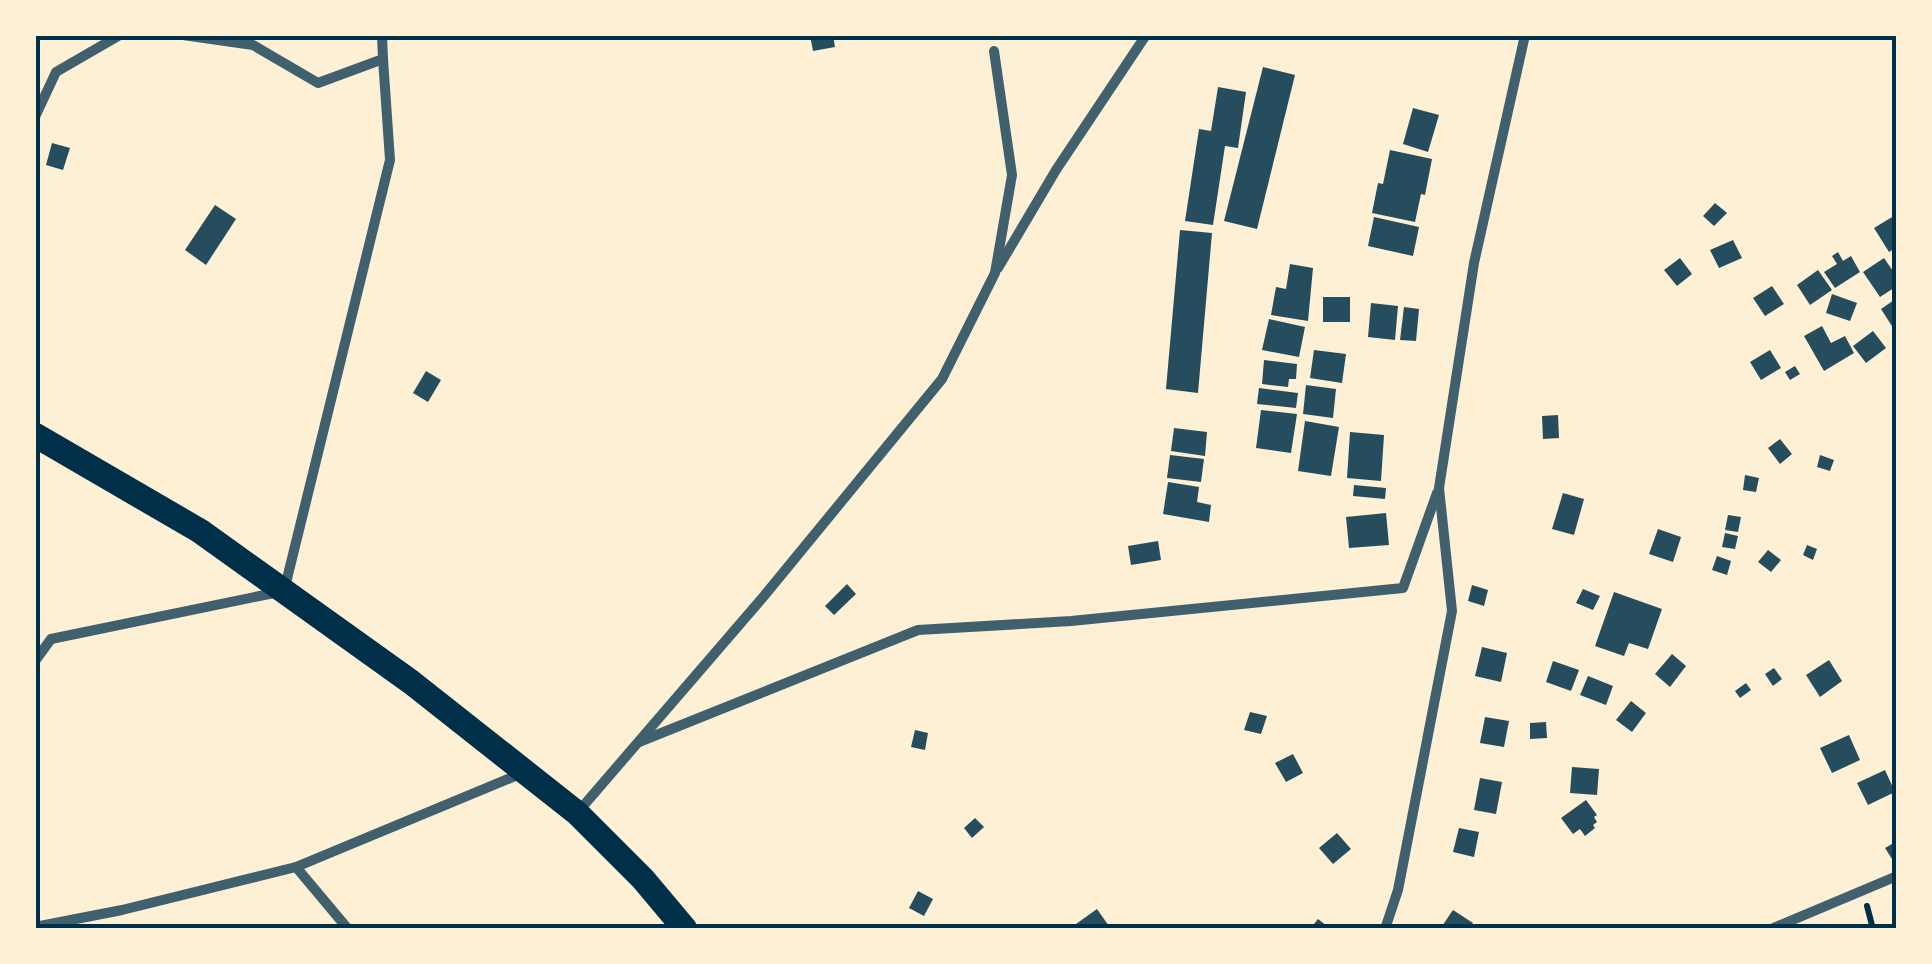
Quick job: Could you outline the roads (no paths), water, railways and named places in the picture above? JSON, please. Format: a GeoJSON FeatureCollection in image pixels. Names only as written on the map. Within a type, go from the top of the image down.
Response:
{"type":"FeatureCollection","features":[{"type":"Feature","properties":{"kind":"main road"},"geometry":{"type":"LineString","coordinates":[[35,435],[200,531],[411,682],[577,813],[643,879],[684,929]]}},
{"type":"Feature","properties":{"kind":"street"},"geometry":{"type":"LineString","coordinates":[[35,117],[56,72],[120,35]]}},
{"type":"Feature","properties":{"kind":"street"},"geometry":{"type":"LineString","coordinates":[[183,35],[253,46],[318,83],[383,59]]}},
{"type":"Feature","properties":{"kind":"street"},"geometry":{"type":"LineString","coordinates":[[35,661],[51,639],[284,591],[390,160],[382,35]]}},
{"type":"Feature","properties":{"kind":"street"},"geometry":{"type":"LineString","coordinates":[[577,813],[764,596],[942,379],[995,274],[1056,170],[1146,35]]}},
{"type":"Feature","properties":{"kind":"street"},"geometry":{"type":"LineString","coordinates":[[638,743],[918,630],[1072,621],[1403,588],[1439,488],[1474,262],[1524,35]]}},
{"type":"Feature","properties":{"kind":"street"},"geometry":{"type":"LineString","coordinates":[[994,51],[1012,175],[995,274]]}},
{"type":"Feature","properties":{"kind":"street"},"geometry":{"type":"LineString","coordinates":[[1385,929],[1398,890],[1452,610],[1439,488]]}},
{"type":"Feature","properties":{"kind":"street"},"geometry":{"type":"LineString","coordinates":[[35,926],[122,910],[296,867],[524,772]]}},
{"type":"Feature","properties":{"kind":"street"},"geometry":{"type":"LineString","coordinates":[[296,867],[348,929]]}},
{"type":"Feature","properties":{"kind":"street"},"geometry":{"type":"LineString","coordinates":[[1772,929],[1897,876]]}}]}
